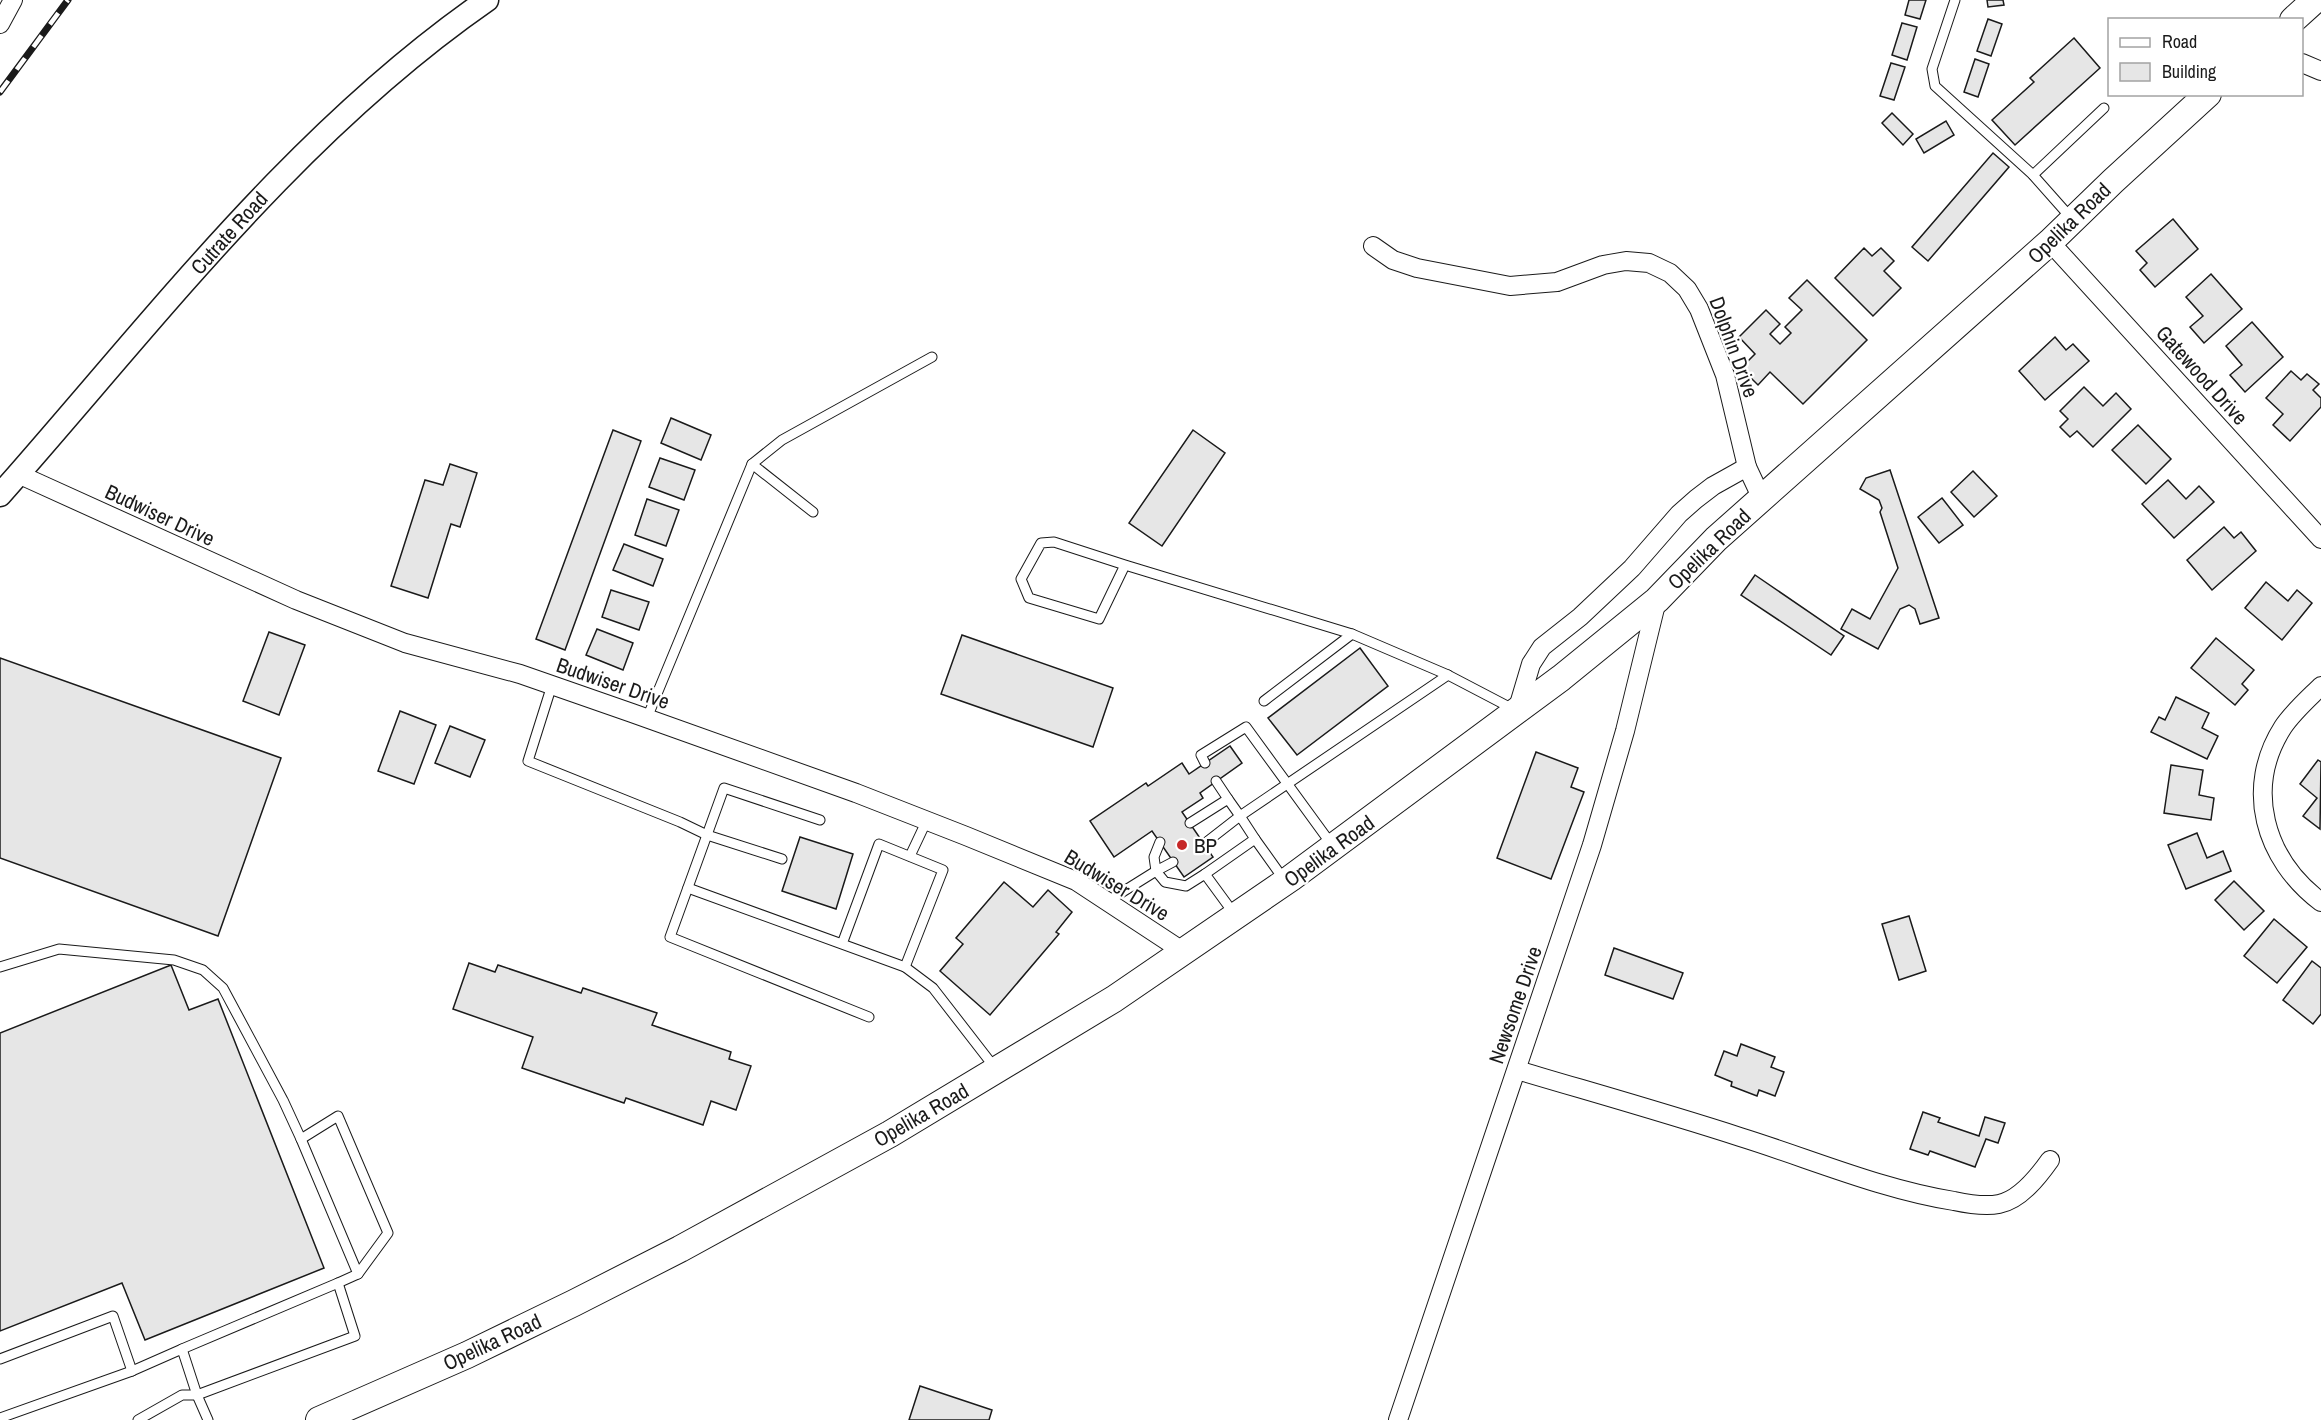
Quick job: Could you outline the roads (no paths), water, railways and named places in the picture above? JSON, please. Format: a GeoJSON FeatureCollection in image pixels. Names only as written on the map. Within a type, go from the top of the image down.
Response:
{"type":"FeatureCollection","features":[{"type":"Feature","properties":{"kind":"main road"},"geometry":{"type":"LineString","coordinates":[[2295,18],[2315,0]]}},
{"type":"Feature","properties":{"kind":"main road","name":"Opelika Road"},"geometry":{"type":"LineString","coordinates":[[319,1420],[466,1355],[669,1254],[890,1134],[997,1070],[1184,952],[1286,882],[1517,711],[1657,600],[1716,539],[2050,242],[2206,96]]}},
{"type":"Feature","properties":{"kind":"street"},"geometry":{"type":"LineString","coordinates":[[0,24],[13,0]]}},
{"type":"Feature","properties":{"kind":"street","name":"Cutrate Road"},"geometry":{"type":"LineString","coordinates":[[0,495],[168,301],[286,172],[374,89],[487,0]]}},
{"type":"Feature","properties":{"kind":"street"},"geometry":{"type":"LineString","coordinates":[[2303,64],[2321,71]]}},
{"type":"Feature","properties":{"kind":"street","name":"Gatewood Drive"},"geometry":{"type":"LineString","coordinates":[[2050,242],[2321,539]]}},
{"type":"Feature","properties":{"kind":"street","name":"Dolphin Drive"},"geometry":{"type":"LineString","coordinates":[[1373,246],[1393,260],[1417,268],[1510,286],[1557,282],[1603,266],[1626,261],[1649,263],[1670,273],[1686,289],[1699,309],[1725,375],[1747,467],[1762,499]]}},
{"type":"Feature","properties":{"kind":"street"},"geometry":{"type":"LineString","coordinates":[[1517,711],[1531,664],[1542,647],[1580,617],[1632,568],[1679,514],[1696,499],[1713,486],[1747,467]]}},
{"type":"Feature","properties":{"kind":"street","name":"Budwiser Drive"},"geometry":{"type":"LineString","coordinates":[[18,474],[296,600],[405,643],[552,685],[646,718],[856,793],[1076,881],[1184,952]]}},
{"type":"Feature","properties":{"kind":"street","name":"Newsome Drive"},"geometry":{"type":"LineString","coordinates":[[1398,1420],[1592,845],[1625,731],[1657,600]]}},
{"type":"Feature","properties":{"kind":"street"},"geometry":{"type":"LineString","coordinates":[[2321,686],[2284,726],[2264,768],[2263,815],[2279,858],[2321,902]]}},
{"type":"Feature","properties":{"kind":"street"},"geometry":{"type":"LineString","coordinates":[[1516,1070],[1740,1137],[1853,1176],[1931,1197],[1978,1205],[2000,1204],[2020,1193],[2038,1176],[2050,1160]]}},
{"type":"Feature","properties":{"kind":"lane"},"geometry":{"type":"LineString","coordinates":[[1955,0],[1932,69],[1935,86],[2032,175],[2074,220]]}},
{"type":"Feature","properties":{"kind":"lane"},"geometry":{"type":"LineString","coordinates":[[2032,175],[2104,108]]}},
{"type":"Feature","properties":{"kind":"lane"},"geometry":{"type":"LineString","coordinates":[[646,718],[752,464],[782,440],[932,357]]}},
{"type":"Feature","properties":{"kind":"lane"},"geometry":{"type":"LineString","coordinates":[[752,464],[813,512]]}},
{"type":"Feature","properties":{"kind":"lane"},"geometry":{"type":"LineString","coordinates":[[1125,565],[1099,620],[1029,598],[1021,579],[1041,543],[1054,542],[1352,634],[1448,675],[1517,711]]}},
{"type":"Feature","properties":{"kind":"lane"},"geometry":{"type":"LineString","coordinates":[[1264,701],[1352,634]]}},
{"type":"Feature","properties":{"kind":"lane"},"geometry":{"type":"LineString","coordinates":[[1204,844],[1240,816],[1448,675]]}},
{"type":"Feature","properties":{"kind":"lane"},"geometry":{"type":"LineString","coordinates":[[552,685],[528,761],[707,835],[782,860]]}},
{"type":"Feature","properties":{"kind":"lane"},"geometry":{"type":"LineString","coordinates":[[1205,763],[1201,755],[1246,727],[1333,846]]}},
{"type":"Feature","properties":{"kind":"lane"},"geometry":{"type":"LineString","coordinates":[[1216,781],[1286,882]]}},
{"type":"Feature","properties":{"kind":"lane"},"geometry":{"type":"LineString","coordinates":[[820,820],[724,788],[670,937],[869,1017]]}},
{"type":"Feature","properties":{"kind":"lane"},"geometry":{"type":"LineString","coordinates":[[1190,823],[1228,799]]}},
{"type":"Feature","properties":{"kind":"lane"},"geometry":{"type":"LineString","coordinates":[[910,856],[927,820]]}},
{"type":"Feature","properties":{"kind":"lane"},"geometry":{"type":"LineString","coordinates":[[1160,842],[1154,857],[1156,872],[1165,882],[1186,886],[1255,839]]}},
{"type":"Feature","properties":{"kind":"lane"},"geometry":{"type":"LineString","coordinates":[[842,944],[879,844],[943,870],[905,967]]}},
{"type":"Feature","properties":{"kind":"lane"},"geometry":{"type":"LineString","coordinates":[[1108,901],[1173,862]]}},
{"type":"Feature","properties":{"kind":"lane"},"geometry":{"type":"LineString","coordinates":[[1205,874],[1236,916]]}},
{"type":"Feature","properties":{"kind":"lane"},"geometry":{"type":"LineString","coordinates":[[688,888],[905,967],[933,988],[997,1070]]}},
{"type":"Feature","properties":{"kind":"lane"},"geometry":{"type":"LineString","coordinates":[[0,967],[59,949],[174,960],[203,970],[223,988],[301,1139],[358,1275]]}},
{"type":"Feature","properties":{"kind":"lane"},"geometry":{"type":"LineString","coordinates":[[0,958],[10,964]]}},
{"type":"Feature","properties":{"kind":"lane"},"geometry":{"type":"LineString","coordinates":[[0,1418],[132,1371],[358,1275],[388,1233],[338,1116],[301,1139]]}},
{"type":"Feature","properties":{"kind":"lane"},"geometry":{"type":"LineString","coordinates":[[138,1420],[182,1395],[196,1395],[355,1336],[338,1282]]}},
{"type":"Feature","properties":{"kind":"lane"},"geometry":{"type":"LineString","coordinates":[[0,1359],[113,1316],[132,1371]]}},
{"type":"Feature","properties":{"kind":"lane"},"geometry":{"type":"LineString","coordinates":[[182,1349],[196,1395],[208,1420]]}},
{"type":"Feature","properties":{"kind":"railway"},"geometry":{"type":"LineString","coordinates":[[0,92],[68,0]]}},
{"type":"Feature","properties":{"kind":"place","name":"BP"},"geometry":{"type":"Point","coordinates":[1182,845]}}]}
